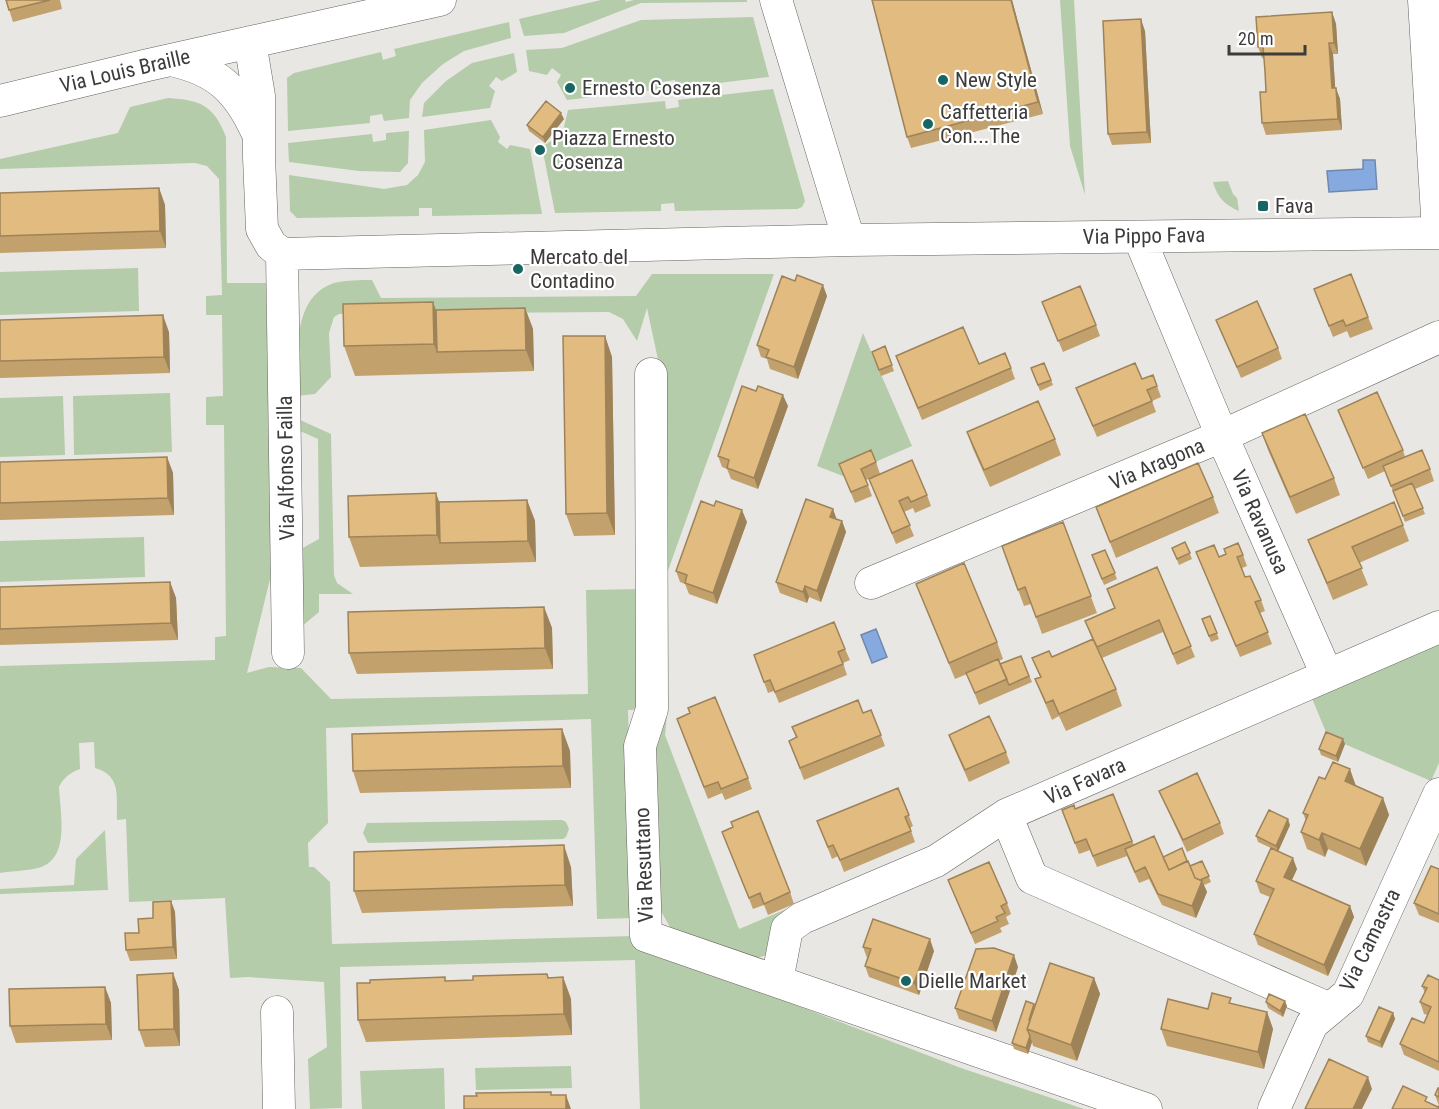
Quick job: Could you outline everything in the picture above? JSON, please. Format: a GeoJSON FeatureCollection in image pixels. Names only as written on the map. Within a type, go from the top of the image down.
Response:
{"type":"FeatureCollection","features":[{"type":"Feature","properties":{"kind":"street","name":"Via Louis Braille"},"geometry":{"type":"LineString","coordinates":[[0,101],[170,60],[440,0]]}},
{"type":"Feature","properties":{"kind":"street"},"geometry":{"type":"LineString","coordinates":[[776,0],[849,240]]}},
{"type":"Feature","properties":{"kind":"street"},"geometry":{"type":"LineString","coordinates":[[1424,0],[1438,232]]}},
{"type":"Feature","properties":{"kind":"street"},"geometry":{"type":"LineString","coordinates":[[250,42],[259,96],[262,230],[283,268]]}},
{"type":"Feature","properties":{"kind":"street"},"geometry":{"type":"LineString","coordinates":[[170,60],[190,64],[210,73],[227,86],[248,113],[259,137]]}},
{"type":"Feature","properties":{"kind":"street","name":"Via Pippo Fava"},"geometry":{"type":"LineString","coordinates":[[283,268],[849,240],[1438,232]]}},
{"type":"Feature","properties":{"kind":"street","name":"Via Ravanusa"},"geometry":{"type":"LineString","coordinates":[[1139,237],[1222,436],[1327,675]]}},
{"type":"Feature","properties":{"kind":"street","name":"Via Alfonso Failla"},"geometry":{"type":"LineString","coordinates":[[283,268],[288,653]]}},
{"type":"Feature","properties":{"kind":"street","name":"Via Aragona"},"geometry":{"type":"LineString","coordinates":[[871,583],[1222,436],[1439,337]]}},
{"type":"Feature","properties":{"kind":"street","name":"Via Resuttano"},"geometry":{"type":"LineString","coordinates":[[651,374],[652,709],[640,746],[646,936],[1146,1109]]}},
{"type":"Feature","properties":{"kind":"street","name":"Via Favara"},"geometry":{"type":"LineString","coordinates":[[777,981],[787,929],[802,918],[936,861],[1006,815],[1439,627]]}},
{"type":"Feature","properties":{"kind":"street","name":"Via Camastra"},"geometry":{"type":"LineString","coordinates":[[1274,1109],[1311,1024],[1348,994],[1439,794]]}},
{"type":"Feature","properties":{"kind":"street"},"geometry":{"type":"LineString","coordinates":[[1006,815],[1032,878],[1330,1009]]}},
{"type":"Feature","properties":{"kind":"street"},"geometry":{"type":"LineString","coordinates":[[277,1012],[279,1109]]}},
{"type":"Feature","properties":{"kind":"green space"},"geometry":{"type":"Polygon","coordinates":[[[601,0],[625,0],[626,2],[634,0],[747,0],[747,2],[641,3],[564,33],[524,36],[519,19],[601,0]]]}},
{"type":"Feature","properties":{"kind":"green space"},"geometry":{"type":"Polygon","coordinates":[[[1060,0],[1074,0],[1085,195],[1070,146],[1060,0]]]}},
{"type":"Feature","properties":{"kind":"green space"},"geometry":{"type":"Polygon","coordinates":[[[753,17],[769,77],[677,88],[675,80],[662,82],[663,89],[567,100],[557,82],[561,75],[552,68],[547,75],[529,71],[526,50],[562,48],[641,20],[753,17]]]}},
{"type":"Feature","properties":{"kind":"green space"},"geometry":{"type":"Polygon","coordinates":[[[509,22],[511,38],[464,51],[443,64],[422,83],[410,100],[409,118],[384,121],[382,114],[370,116],[370,123],[288,131],[287,78],[294,73],[381,52],[383,60],[396,56],[394,49],[509,22]]]}},
{"type":"Feature","properties":{"kind":"green space"},"geometry":{"type":"Polygon","coordinates":[[[514,53],[517,72],[502,81],[496,77],[489,86],[495,91],[490,108],[422,117],[424,103],[446,81],[472,63],[514,53]]]}},
{"type":"Feature","properties":{"kind":"green space"},"geometry":{"type":"Polygon","coordinates":[[[773,89],[805,201],[802,207],[797,209],[675,211],[674,203],[661,204],[661,211],[555,213],[542,147],[557,137],[564,142],[571,133],[564,127],[568,110],[665,101],[666,109],[679,107],[678,100],[773,89]]]}},
{"type":"Feature","properties":{"kind":"green space"},"geometry":{"type":"Polygon","coordinates":[[[168,98],[189,100],[204,106],[216,118],[226,137],[227,283],[266,283],[272,571],[247,673],[269,667],[301,668],[331,699],[588,694],[586,590],[640,589],[642,709],[628,710],[634,918],[597,919],[591,719],[326,728],[328,823],[308,843],[309,867],[314,867],[330,882],[332,944],[635,936],[635,944],[961,1068],[1084,1109],[640,1109],[635,960],[340,967],[342,1108],[310,1109],[308,1059],[327,1047],[324,982],[230,978],[225,898],[129,902],[126,819],[117,820],[117,795],[114,782],[110,776],[95,768],[94,742],[79,743],[80,769],[68,776],[59,787],[61,834],[55,855],[48,863],[38,868],[0,873],[0,666],[215,660],[215,637],[226,636],[224,425],[206,425],[206,397],[223,396],[222,315],[206,315],[206,296],[222,295],[219,179],[207,166],[195,163],[0,169],[0,159],[118,133],[130,107],[168,98]]]}},
{"type":"Feature","properties":{"kind":"green space"},"geometry":{"type":"Polygon","coordinates":[[[491,120],[500,137],[498,142],[507,149],[510,145],[530,149],[542,214],[432,216],[432,208],[419,208],[419,216],[297,218],[290,211],[289,175],[384,189],[407,185],[418,175],[425,162],[424,130],[491,120]]]}},
{"type":"Feature","properties":{"kind":"green space"},"geometry":{"type":"Polygon","coordinates":[[[409,131],[408,163],[400,172],[359,171],[289,162],[288,143],[372,134],[373,142],[386,140],[386,133],[409,131]]]}},
{"type":"Feature","properties":{"kind":"green space"},"geometry":{"type":"Polygon","coordinates":[[[1228,181],[1237,198],[1239,211],[1222,200],[1213,182],[1228,181]]]}},
{"type":"Feature","properties":{"kind":"green space"},"geometry":{"type":"Polygon","coordinates":[[[138,268],[139,311],[0,315],[0,272],[138,268]]]}},
{"type":"Feature","properties":{"kind":"green space"},"geometry":{"type":"Polygon","coordinates":[[[652,274],[774,274],[665,579],[668,705],[665,735],[739,929],[789,908],[768,955],[755,958],[683,936],[670,927],[658,906],[653,751],[660,369],[647,308],[637,341],[623,319],[609,312],[339,314],[334,317],[329,333],[331,377],[315,394],[297,396],[299,332],[303,316],[310,302],[320,291],[334,283],[372,280],[381,298],[636,296],[652,274]]]}},
{"type":"Feature","properties":{"kind":"green space"},"geometry":{"type":"Polygon","coordinates":[[[863,333],[912,446],[843,476],[817,466],[863,333]]]}},
{"type":"Feature","properties":{"kind":"green space"},"geometry":{"type":"Polygon","coordinates":[[[170,393],[172,452],[74,455],[73,396],[170,393]]]}},
{"type":"Feature","properties":{"kind":"green space"},"geometry":{"type":"Polygon","coordinates":[[[63,396],[65,455],[0,457],[0,398],[63,396]]]}},
{"type":"Feature","properties":{"kind":"green space"},"geometry":{"type":"Polygon","coordinates":[[[298,419],[331,434],[334,575],[337,583],[353,594],[319,594],[319,612],[301,627],[299,550],[319,539],[318,439],[298,430],[298,419]]]}},
{"type":"Feature","properties":{"kind":"green space"},"geometry":{"type":"Polygon","coordinates":[[[144,537],[145,577],[0,582],[0,541],[144,537]]]}},
{"type":"Feature","properties":{"kind":"green space"},"geometry":{"type":"Polygon","coordinates":[[[1439,638],[1439,763],[1431,781],[1328,737],[1311,696],[1439,638]]]}},
{"type":"Feature","properties":{"kind":"green space"},"geometry":{"type":"Polygon","coordinates":[[[562,820],[566,822],[569,829],[563,839],[368,843],[363,833],[367,823],[562,820]]]}},
{"type":"Feature","properties":{"kind":"green space"},"geometry":{"type":"Polygon","coordinates":[[[105,830],[108,890],[0,894],[0,889],[74,885],[76,859],[105,830]]]}},
{"type":"Feature","properties":{"kind":"green space"},"geometry":{"type":"Polygon","coordinates":[[[571,1066],[572,1088],[476,1090],[475,1068],[571,1066]]]}},
{"type":"Feature","properties":{"kind":"green space"},"geometry":{"type":"Polygon","coordinates":[[[444,1068],[445,1109],[362,1109],[360,1071],[444,1068]]]}},
{"type":"Feature","properties":{"kind":"water"},"geometry":{"type":"Polygon","coordinates":[[[1363,160],[1375,160],[1377,189],[1329,192],[1327,171],[1363,169],[1363,160]]]}},
{"type":"Feature","properties":{"kind":"water"},"geometry":{"type":"Polygon","coordinates":[[[876,629],[887,657],[872,663],[861,635],[876,629]]]}},
{"type":"Feature","properties":{"kind":"building"},"geometry":{"type":"Polygon","coordinates":[[[6,0],[50,0],[9,10],[6,0]]]}},
{"type":"Feature","properties":{"kind":"building"},"geometry":{"type":"Polygon","coordinates":[[[872,0],[1011,0],[1038,102],[907,137],[872,0]]]}},
{"type":"Feature","properties":{"kind":"building"},"geometry":{"type":"Polygon","coordinates":[[[1332,12],[1334,43],[1329,43],[1332,88],[1336,88],[1338,119],[1262,123],[1260,92],[1266,92],[1265,71],[1263,47],[1258,47],[1256,17],[1332,12]]]}},
{"type":"Feature","properties":{"kind":"building"},"geometry":{"type":"Polygon","coordinates":[[[1141,19],[1147,132],[1108,134],[1103,21],[1141,19]]]}},
{"type":"Feature","properties":{"kind":"building"},"geometry":{"type":"Polygon","coordinates":[[[546,101],[561,113],[543,137],[527,125],[546,101]]]}},
{"type":"Feature","properties":{"kind":"building"},"geometry":{"type":"Polygon","coordinates":[[[159,188],[160,231],[0,236],[0,193],[159,188]]]}},
{"type":"Feature","properties":{"kind":"building"},"geometry":{"type":"Polygon","coordinates":[[[1351,274],[1368,317],[1346,326],[1343,320],[1329,326],[1314,289],[1351,274]]]}},
{"type":"Feature","properties":{"kind":"building"},"geometry":{"type":"Polygon","coordinates":[[[797,275],[823,285],[794,367],[766,357],[769,350],[757,345],[782,276],[795,281],[797,275]]]}},
{"type":"Feature","properties":{"kind":"building"},"geometry":{"type":"Polygon","coordinates":[[[1080,286],[1096,325],[1058,341],[1042,302],[1080,286]]]}},
{"type":"Feature","properties":{"kind":"building"},"geometry":{"type":"Polygon","coordinates":[[[1257,301],[1278,348],[1237,367],[1216,320],[1257,301]]]}},
{"type":"Feature","properties":{"kind":"building"},"geometry":{"type":"Polygon","coordinates":[[[433,302],[434,344],[344,346],[343,304],[433,302]]]}},
{"type":"Feature","properties":{"kind":"building"},"geometry":{"type":"Polygon","coordinates":[[[525,308],[526,350],[437,352],[436,310],[525,308]]]}},
{"type":"Feature","properties":{"kind":"building"},"geometry":{"type":"Polygon","coordinates":[[[163,315],[164,357],[0,361],[0,320],[163,315]]]}},
{"type":"Feature","properties":{"kind":"building"},"geometry":{"type":"Polygon","coordinates":[[[963,327],[979,364],[1005,353],[1011,368],[918,408],[896,356],[963,327]]]}},
{"type":"Feature","properties":{"kind":"building"},"geometry":{"type":"Polygon","coordinates":[[[563,336],[605,336],[607,513],[566,514],[563,336]]]}},
{"type":"Feature","properties":{"kind":"building"},"geometry":{"type":"Polygon","coordinates":[[[885,346],[892,365],[879,370],[872,352],[885,346]]]}},
{"type":"Feature","properties":{"kind":"building"},"geometry":{"type":"Polygon","coordinates":[[[1044,363],[1051,380],[1038,385],[1031,368],[1044,363]]]}},
{"type":"Feature","properties":{"kind":"building"},"geometry":{"type":"Polygon","coordinates":[[[1135,363],[1142,379],[1153,375],[1157,386],[1147,390],[1152,401],[1093,426],[1076,388],[1135,363]]]}},
{"type":"Feature","properties":{"kind":"building"},"geometry":{"type":"Polygon","coordinates":[[[742,386],[756,391],[758,386],[783,395],[754,478],[727,468],[729,460],[718,456],[742,386]]]}},
{"type":"Feature","properties":{"kind":"building"},"geometry":{"type":"Polygon","coordinates":[[[1377,392],[1403,450],[1363,468],[1338,410],[1377,392]]]}},
{"type":"Feature","properties":{"kind":"building"},"geometry":{"type":"Polygon","coordinates":[[[1038,401],[1055,439],[984,470],[967,432],[1038,401]]]}},
{"type":"Feature","properties":{"kind":"building"},"geometry":{"type":"Polygon","coordinates":[[[1305,414],[1334,478],[1290,497],[1262,433],[1305,414]]]}},
{"type":"Feature","properties":{"kind":"building"},"geometry":{"type":"Polygon","coordinates":[[[871,450],[876,462],[861,469],[868,485],[851,492],[839,464],[871,450]]]}},
{"type":"Feature","properties":{"kind":"building"},"geometry":{"type":"Polygon","coordinates":[[[1422,450],[1430,469],[1391,486],[1383,466],[1422,450]]]}},
{"type":"Feature","properties":{"kind":"building"},"geometry":{"type":"Polygon","coordinates":[[[167,457],[168,498],[0,503],[0,462],[167,457]]]}},
{"type":"Feature","properties":{"kind":"building"},"geometry":{"type":"Polygon","coordinates":[[[912,460],[927,495],[911,502],[908,497],[899,501],[910,525],[892,533],[869,479],[912,460]]]}},
{"type":"Feature","properties":{"kind":"building"},"geometry":{"type":"Polygon","coordinates":[[[1198,463],[1213,497],[1110,542],[1096,507],[1198,463]]]}},
{"type":"Feature","properties":{"kind":"building"},"geometry":{"type":"Polygon","coordinates":[[[1412,483],[1423,508],[1403,516],[1393,491],[1412,483]]]}},
{"type":"Feature","properties":{"kind":"building"},"geometry":{"type":"Polygon","coordinates":[[[436,493],[437,535],[349,537],[348,496],[436,493]]]}},
{"type":"Feature","properties":{"kind":"building"},"geometry":{"type":"Polygon","coordinates":[[[806,499],[833,509],[830,517],[842,521],[817,591],[805,586],[803,592],[776,582],[806,499]]]}},
{"type":"Feature","properties":{"kind":"building"},"geometry":{"type":"Polygon","coordinates":[[[527,500],[528,541],[440,543],[439,502],[527,500]]]}},
{"type":"Feature","properties":{"kind":"building"},"geometry":{"type":"Polygon","coordinates":[[[701,501],[714,506],[716,501],[742,510],[713,593],[685,583],[687,575],[676,571],[701,501]]]}},
{"type":"Feature","properties":{"kind":"building"},"geometry":{"type":"Polygon","coordinates":[[[1394,502],[1403,525],[1352,547],[1362,568],[1327,583],[1308,540],[1394,502]]]}},
{"type":"Feature","properties":{"kind":"building"},"geometry":{"type":"Polygon","coordinates":[[[1063,522],[1091,596],[1036,617],[1025,587],[1018,590],[1002,546],[1063,522]]]}},
{"type":"Feature","properties":{"kind":"building"},"geometry":{"type":"Polygon","coordinates":[[[1185,542],[1190,553],[1177,559],[1172,548],[1185,542]]]}},
{"type":"Feature","properties":{"kind":"building"},"geometry":{"type":"Polygon","coordinates":[[[1238,543],[1243,555],[1237,557],[1245,577],[1250,576],[1261,600],[1255,602],[1268,632],[1236,646],[1196,552],[1214,545],[1219,557],[1226,554],[1224,549],[1238,543]]]}},
{"type":"Feature","properties":{"kind":"building"},"geometry":{"type":"Polygon","coordinates":[[[1105,550],[1115,573],[1102,579],[1092,555],[1105,550]]]}},
{"type":"Feature","properties":{"kind":"building"},"geometry":{"type":"Polygon","coordinates":[[[964,563],[997,642],[949,663],[916,584],[964,563]]]}},
{"type":"Feature","properties":{"kind":"building"},"geometry":{"type":"Polygon","coordinates":[[[1157,567],[1191,646],[1173,654],[1159,620],[1097,647],[1085,621],[1115,608],[1107,589],[1157,567]]]}},
{"type":"Feature","properties":{"kind":"building"},"geometry":{"type":"Polygon","coordinates":[[[170,582],[171,623],[0,629],[0,587],[170,582]]]}},
{"type":"Feature","properties":{"kind":"building"},"geometry":{"type":"Polygon","coordinates":[[[544,607],[545,648],[349,653],[348,612],[544,607]]]}},
{"type":"Feature","properties":{"kind":"building"},"geometry":{"type":"Polygon","coordinates":[[[1210,616],[1217,633],[1209,636],[1202,619],[1210,616]]]}},
{"type":"Feature","properties":{"kind":"building"},"geometry":{"type":"Polygon","coordinates":[[[834,622],[845,649],[838,652],[843,664],[775,692],[770,680],[764,682],[754,655],[834,622]]]}},
{"type":"Feature","properties":{"kind":"building"},"geometry":{"type":"Polygon","coordinates":[[[1093,639],[1116,689],[1059,714],[1053,700],[1046,703],[1035,679],[1041,677],[1032,658],[1049,651],[1052,657],[1093,639]]]}},
{"type":"Feature","properties":{"kind":"building"},"geometry":{"type":"Polygon","coordinates":[[[1021,656],[1029,676],[1009,685],[1000,664],[1021,656]]]}},
{"type":"Feature","properties":{"kind":"building"},"geometry":{"type":"Polygon","coordinates":[[[998,659],[1007,679],[975,693],[966,673],[998,659]]]}},
{"type":"Feature","properties":{"kind":"building"},"geometry":{"type":"Polygon","coordinates":[[[715,697],[748,778],[721,789],[718,782],[704,787],[677,719],[690,713],[688,708],[715,697]]]}},
{"type":"Feature","properties":{"kind":"building"},"geometry":{"type":"Polygon","coordinates":[[[858,700],[863,713],[871,710],[881,735],[800,768],[789,741],[797,737],[792,727],[858,700]]]}},
{"type":"Feature","properties":{"kind":"building"},"geometry":{"type":"Polygon","coordinates":[[[989,716],[1006,752],[965,770],[949,735],[989,716]]]}},
{"type":"Feature","properties":{"kind":"building"},"geometry":{"type":"Polygon","coordinates":[[[562,729],[563,766],[353,771],[352,734],[562,729]]]}},
{"type":"Feature","properties":{"kind":"building"},"geometry":{"type":"Polygon","coordinates":[[[1326,732],[1343,739],[1336,756],[1319,749],[1326,732]]]}},
{"type":"Feature","properties":{"kind":"building"},"geometry":{"type":"Polygon","coordinates":[[[1333,762],[1350,769],[1345,781],[1383,798],[1360,849],[1322,833],[1319,840],[1301,832],[1308,815],[1303,813],[1319,777],[1325,779],[1333,762]]]}},
{"type":"Feature","properties":{"kind":"building"},"geometry":{"type":"Polygon","coordinates":[[[1197,773],[1220,823],[1183,840],[1159,791],[1197,773]]]}},
{"type":"Feature","properties":{"kind":"building"},"geometry":{"type":"Polygon","coordinates":[[[898,788],[909,815],[905,817],[911,831],[840,860],[833,845],[828,847],[817,821],[898,788]]]}},
{"type":"Feature","properties":{"kind":"building"},"geometry":{"type":"Polygon","coordinates":[[[1113,794],[1132,841],[1093,856],[1086,839],[1075,843],[1062,810],[1074,805],[1075,809],[1113,794]]]}},
{"type":"Feature","properties":{"kind":"building"},"geometry":{"type":"Polygon","coordinates":[[[1269,810],[1288,819],[1276,846],[1256,836],[1269,810]]]}},
{"type":"Feature","properties":{"kind":"building"},"geometry":{"type":"Polygon","coordinates":[[[758,811],[790,892],[764,904],[760,893],[749,898],[722,832],[733,827],[731,822],[758,811]]]}},
{"type":"Feature","properties":{"kind":"building"},"geometry":{"type":"Polygon","coordinates":[[[1154,836],[1169,870],[1188,861],[1195,878],[1202,881],[1192,906],[1158,894],[1145,867],[1135,872],[1125,849],[1154,836]]]}},
{"type":"Feature","properties":{"kind":"building"},"geometry":{"type":"Polygon","coordinates":[[[564,845],[565,885],[354,891],[354,852],[564,845]]]}},
{"type":"Feature","properties":{"kind":"building"},"geometry":{"type":"Polygon","coordinates":[[[1182,848],[1187,861],[1169,870],[1163,857],[1182,848]]]}},
{"type":"Feature","properties":{"kind":"building"},"geometry":{"type":"Polygon","coordinates":[[[1271,848],[1293,858],[1284,877],[1350,906],[1324,965],[1254,934],[1274,889],[1256,881],[1271,848]]]}},
{"type":"Feature","properties":{"kind":"building"},"geometry":{"type":"Polygon","coordinates":[[[1202,861],[1209,876],[1200,880],[1195,878],[1190,866],[1202,861]]]}},
{"type":"Feature","properties":{"kind":"building"},"geometry":{"type":"Polygon","coordinates":[[[989,862],[1007,903],[1001,906],[1005,913],[996,917],[998,921],[971,933],[948,880],[989,862]]]}},
{"type":"Feature","properties":{"kind":"building"},"geometry":{"type":"Polygon","coordinates":[[[1431,866],[1439,869],[1439,914],[1414,903],[1431,866]]]}},
{"type":"Feature","properties":{"kind":"building"},"geometry":{"type":"Polygon","coordinates":[[[171,901],[173,947],[126,950],[125,933],[139,933],[138,919],[153,918],[153,902],[171,901]]]}},
{"type":"Feature","properties":{"kind":"building"},"geometry":{"type":"Polygon","coordinates":[[[873,919],[930,939],[914,983],[865,966],[871,949],[863,947],[873,919]]]}},
{"type":"Feature","properties":{"kind":"building"},"geometry":{"type":"Polygon","coordinates":[[[994,948],[1014,955],[992,1021],[955,1008],[976,949],[994,948]]]}},
{"type":"Feature","properties":{"kind":"building"},"geometry":{"type":"Polygon","coordinates":[[[1050,963],[1094,978],[1071,1045],[1027,1029],[1050,963]]]}},
{"type":"Feature","properties":{"kind":"building"},"geometry":{"type":"Polygon","coordinates":[[[173,973],[174,1029],[139,1030],[137,975],[173,973]]]}},
{"type":"Feature","properties":{"kind":"building"},"geometry":{"type":"Polygon","coordinates":[[[547,974],[548,978],[563,977],[564,1014],[358,1020],[357,983],[370,983],[370,980],[445,977],[445,981],[473,980],[473,976],[547,974]]]}},
{"type":"Feature","properties":{"kind":"building"},"geometry":{"type":"Polygon","coordinates":[[[1428,975],[1439,980],[1439,1062],[1400,1044],[1412,1018],[1424,1023],[1431,1007],[1420,1002],[1427,988],[1422,986],[1428,975]]]}},
{"type":"Feature","properties":{"kind":"building"},"geometry":{"type":"Polygon","coordinates":[[[105,987],[106,1024],[10,1026],[9,989],[105,987]]]}},
{"type":"Feature","properties":{"kind":"building"},"geometry":{"type":"Polygon","coordinates":[[[1212,993],[1231,998],[1229,1003],[1267,1012],[1258,1052],[1161,1029],[1168,999],[1208,1009],[1212,993]]]}},
{"type":"Feature","properties":{"kind":"building"},"geometry":{"type":"Polygon","coordinates":[[[1269,994],[1285,1001],[1280,1011],[1266,1002],[1269,994]]]}},
{"type":"Feature","properties":{"kind":"building"},"geometry":{"type":"Polygon","coordinates":[[[1026,1001],[1034,1004],[1027,1029],[1030,1036],[1026,1048],[1012,1043],[1026,1001]]]}},
{"type":"Feature","properties":{"kind":"building"},"geometry":{"type":"Polygon","coordinates":[[[1379,1007],[1393,1013],[1380,1042],[1366,1036],[1379,1007]]]}},
{"type":"Feature","properties":{"kind":"building"},"geometry":{"type":"Polygon","coordinates":[[[1329,1059],[1368,1077],[1353,1109],[1305,1109],[1329,1059]]]}},
{"type":"Feature","properties":{"kind":"building"},"geometry":{"type":"Polygon","coordinates":[[[1403,1086],[1427,1097],[1425,1101],[1439,1106],[1439,1109],[1392,1109],[1403,1086]]]}},
{"type":"Feature","properties":{"kind":"building"},"geometry":{"type":"Polygon","coordinates":[[[551,1092],[551,1095],[566,1095],[566,1109],[464,1109],[464,1096],[477,1096],[476,1093],[551,1092]]]}},
{"type":"Feature","properties":{"kind":"place","name":"New Style"},"geometry":{"type":"Point","coordinates":[943,80]}},
{"type":"Feature","properties":{"kind":"place","name":"Ernesto Cosenza"},"geometry":{"type":"Point","coordinates":[570,88]}},
{"type":"Feature","properties":{"kind":"place","name":"Caffetteria Con...The"},"geometry":{"type":"Point","coordinates":[928,124]}},
{"type":"Feature","properties":{"kind":"place","name":"Piazza Ernesto Cosenza"},"geometry":{"type":"Point","coordinates":[540,150]}},
{"type":"Feature","properties":{"kind":"place","name":"Fava"},"geometry":{"type":"Point","coordinates":[1263,206]}},
{"type":"Feature","properties":{"kind":"place","name":"Mercato del Contadino"},"geometry":{"type":"Point","coordinates":[518,269]}},
{"type":"Feature","properties":{"kind":"place","name":"Dielle Market"},"geometry":{"type":"Point","coordinates":[906,981]}}]}
